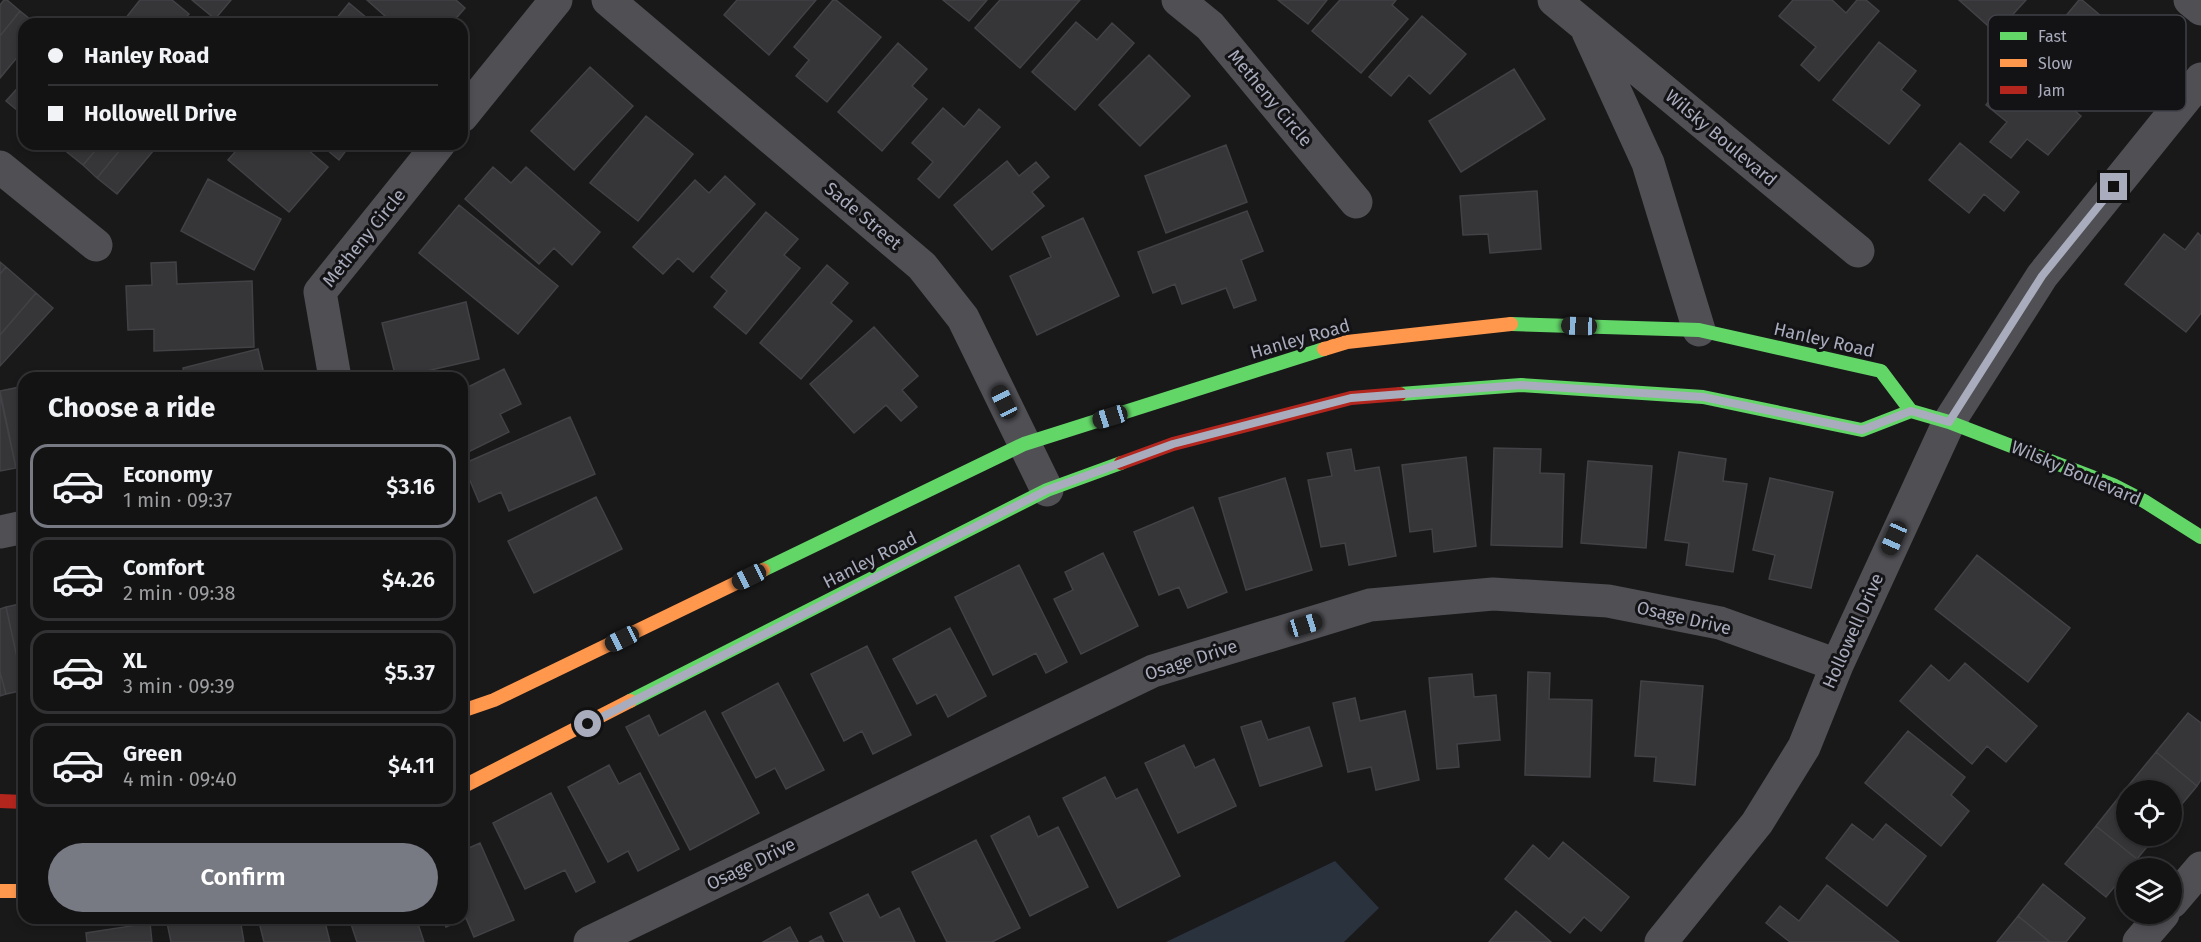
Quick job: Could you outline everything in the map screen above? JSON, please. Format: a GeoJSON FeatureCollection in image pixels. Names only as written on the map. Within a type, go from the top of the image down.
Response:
{"type":"FeatureCollection","features":[{"type":"Feature","properties":{"kind":"main road","name":"Hanley Road"},"geometry":{"type":"LineString","coordinates":[[468,709],[494,700],[1024,444],[1347,342],[1507,324],[1699,330],[1881,371],[1911,411],[1862,430],[1703,397],[1533,386],[1351,398],[1173,444],[1047,490],[468,784]]}},
{"type":"Feature","properties":{"kind":"main road","name":"Wilsky Boulevard"},"geometry":{"type":"LineString","coordinates":[[1911,411],[1949,422],[2113,485],[2144,501],[2201,537]]}},
{"type":"Feature","properties":{"kind":"main road"},"geometry":{"type":"LineString","coordinates":[[0,801],[18,802]]}},
{"type":"Feature","properties":{"kind":"main road"},"geometry":{"type":"LineString","coordinates":[[0,891],[18,891]]}},
{"type":"Feature","properties":{"kind":"street"},"geometry":{"type":"LineString","coordinates":[[468,109],[556,0]]}},
{"type":"Feature","properties":{"kind":"street","name":"Sade Street"},"geometry":{"type":"LineString","coordinates":[[608,0],[922,266],[963,318],[1047,490]]}},
{"type":"Feature","properties":{"kind":"street","name":"Metheny Circle"},"geometry":{"type":"LineString","coordinates":[[1179,0],[1210,26],[1356,201]]}},
{"type":"Feature","properties":{"kind":"street","name":"Wilsky Boulevard"},"geometry":{"type":"LineString","coordinates":[[1554,0],[1858,251]]}},
{"type":"Feature","properties":{"kind":"street"},"geometry":{"type":"LineString","coordinates":[[2190,0],[2201,9]]}},
{"type":"Feature","properties":{"kind":"street","name":"Wilsky Boulevard"},"geometry":{"type":"LineString","coordinates":[[1585,25],[1648,164],[1699,330]]}},
{"type":"Feature","properties":{"kind":"street","name":"Hollowell Drive"},"geometry":{"type":"LineString","coordinates":[[2186,98],[2201,80]]}},
{"type":"Feature","properties":{"kind":"street","name":"Hollowell Drive"},"geometry":{"type":"LineString","coordinates":[[1661,942],[1757,823],[1804,747],[1837,665],[1949,422],[2042,276],[2176,111]]}},
{"type":"Feature","properties":{"kind":"street","name":"Metheny Circle"},"geometry":{"type":"LineString","coordinates":[[334,372],[320,292],[435,150]]}},
{"type":"Feature","properties":{"kind":"street"},"geometry":{"type":"LineString","coordinates":[[0,167],[96,245]]}},
{"type":"Feature","properties":{"kind":"street"},"geometry":{"type":"LineString","coordinates":[[0,532],[18,528]]}},
{"type":"Feature","properties":{"kind":"street","name":"Osage Drive"},"geometry":{"type":"LineString","coordinates":[[590,942],[1153,671],[1370,605],[1493,594],[1608,601],[1720,623],[1837,665]]}},
{"type":"Feature","properties":{"kind":"street"},"geometry":{"type":"LineString","coordinates":[[2182,891],[2201,869]]}},
{"type":"Feature","properties":{"kind":"street"},"geometry":{"type":"LineString","coordinates":[[2139,942],[2154,924]]}},
{"type":"Feature","properties":{"kind":"water"},"geometry":{"type":"Polygon","coordinates":[[[1335,861],[1379,908],[1344,942],[1166,942],[1335,861]]]}},
{"type":"Feature","properties":{"kind":"building"},"geometry":{"type":"Polygon","coordinates":[[[4,0],[20,11],[0,36],[0,5],[4,0]]]}},
{"type":"Feature","properties":{"kind":"building"},"geometry":{"type":"Polygon","coordinates":[[[140,0],[172,0],[189,14],[185,18],[126,18],[140,0]]]}},
{"type":"Feature","properties":{"kind":"building"},"geometry":{"type":"Polygon","coordinates":[[[192,0],[231,0],[214,18],[192,0]]]}},
{"type":"Feature","properties":{"kind":"building"},"geometry":{"type":"Polygon","coordinates":[[[367,0],[456,0],[465,8],[456,18],[387,18],[367,0]]]}},
{"type":"Feature","properties":{"kind":"building"},"geometry":{"type":"Polygon","coordinates":[[[737,0],[816,0],[769,55],[724,15],[737,0]]]}},
{"type":"Feature","properties":{"kind":"building"},"geometry":{"type":"Polygon","coordinates":[[[833,0],[836,0],[881,37],[827,102],[796,76],[809,60],[794,47],[833,0]]]}},
{"type":"Feature","properties":{"kind":"building"},"geometry":{"type":"Polygon","coordinates":[[[943,0],[987,0],[969,21],[943,0]]]}},
{"type":"Feature","properties":{"kind":"building"},"geometry":{"type":"Polygon","coordinates":[[[1000,0],[1080,0],[1020,68],[975,28],[1000,0]]]}},
{"type":"Feature","properties":{"kind":"building"},"geometry":{"type":"Polygon","coordinates":[[[1278,0],[1327,0],[1308,24],[1278,0]]]}},
{"type":"Feature","properties":{"kind":"building"},"geometry":{"type":"Polygon","coordinates":[[[1340,0],[1396,0],[1392,5],[1408,19],[1361,73],[1312,31],[1340,0]]]}},
{"type":"Feature","properties":{"kind":"building"},"geometry":{"type":"Polygon","coordinates":[[[1793,0],[1832,0],[1846,13],[1857,0],[1866,0],[1879,11],[1819,81],[1801,65],[1816,47],[1779,16],[1793,0]]]}},
{"type":"Feature","properties":{"kind":"building"},"geometry":{"type":"Polygon","coordinates":[[[1959,0],[2026,0],[2012,15],[1988,15],[1988,26],[1959,0]]]}},
{"type":"Feature","properties":{"kind":"building"},"geometry":{"type":"Polygon","coordinates":[[[2079,0],[2082,0],[2100,15],[2067,15],[2079,0]]]}},
{"type":"Feature","properties":{"kind":"building"},"geometry":{"type":"Polygon","coordinates":[[[349,3],[367,18],[337,18],[349,3]]]}},
{"type":"Feature","properties":{"kind":"building"},"geometry":{"type":"Polygon","coordinates":[[[20,11],[29,18],[18,18],[18,56],[0,78],[0,36],[20,11]]]}},
{"type":"Feature","properties":{"kind":"building"},"geometry":{"type":"Polygon","coordinates":[[[1422,16],[1466,54],[1430,94],[1409,75],[1391,96],[1369,77],[1422,16]]]}},
{"type":"Feature","properties":{"kind":"building"},"geometry":{"type":"Polygon","coordinates":[[[1076,22],[1097,40],[1112,23],[1134,43],[1075,110],[1032,72],[1076,22]]]}},
{"type":"Feature","properties":{"kind":"building"},"geometry":{"type":"Polygon","coordinates":[[[1879,42],[1916,71],[1901,90],[1920,105],[1889,144],[1833,100],[1879,42]]]}},
{"type":"Feature","properties":{"kind":"building"},"geometry":{"type":"Polygon","coordinates":[[[898,43],[927,69],[912,86],[927,99],[882,151],[838,112],[898,43]]]}},
{"type":"Feature","properties":{"kind":"building"},"geometry":{"type":"Polygon","coordinates":[[[1149,55],[1190,96],[1140,146],[1099,105],[1149,55]]]}},
{"type":"Feature","properties":{"kind":"building"},"geometry":{"type":"Polygon","coordinates":[[[590,67],[633,106],[574,170],[531,131],[590,67]]]}},
{"type":"Feature","properties":{"kind":"building"},"geometry":{"type":"Polygon","coordinates":[[[1514,69],[1545,119],[1461,172],[1429,121],[1514,69]]]}},
{"type":"Feature","properties":{"kind":"building"},"geometry":{"type":"Polygon","coordinates":[[[18,88],[18,111],[6,101],[18,88]]]}},
{"type":"Feature","properties":{"kind":"building"},"geometry":{"type":"Polygon","coordinates":[[[943,108],[964,127],[979,109],[1000,127],[939,198],[918,179],[933,162],[912,143],[943,108]]]}},
{"type":"Feature","properties":{"kind":"building"},"geometry":{"type":"Polygon","coordinates":[[[1993,111],[2075,111],[2081,116],[2048,155],[2027,139],[2011,158],[1990,142],[2007,122],[1993,111]]]}},
{"type":"Feature","properties":{"kind":"building"},"geometry":{"type":"Polygon","coordinates":[[[646,116],[693,154],[638,221],[590,183],[646,116]]]}},
{"type":"Feature","properties":{"kind":"building"},"geometry":{"type":"Polygon","coordinates":[[[1960,143],[2019,192],[2004,211],[1984,194],[1969,213],[1929,180],[1960,143]]]}},
{"type":"Feature","properties":{"kind":"building"},"geometry":{"type":"Polygon","coordinates":[[[1226,145],[1247,202],[1166,233],[1145,176],[1226,145]]]}},
{"type":"Feature","properties":{"kind":"building"},"geometry":{"type":"Polygon","coordinates":[[[64,150],[96,150],[83,165],[64,150]]]}},
{"type":"Feature","properties":{"kind":"building"},"geometry":{"type":"Polygon","coordinates":[[[96,150],[120,150],[97,178],[83,165],[96,150]]]}},
{"type":"Feature","properties":{"kind":"building"},"geometry":{"type":"Polygon","coordinates":[[[120,150],[154,150],[117,194],[97,178],[120,150]]]}},
{"type":"Feature","properties":{"kind":"building"},"geometry":{"type":"Polygon","coordinates":[[[237,150],[308,150],[328,167],[289,212],[228,160],[237,150]]]}},
{"type":"Feature","properties":{"kind":"building"},"geometry":{"type":"Polygon","coordinates":[[[327,150],[346,150],[339,160],[327,150]]]}},
{"type":"Feature","properties":{"kind":"building"},"geometry":{"type":"Polygon","coordinates":[[[1007,161],[1019,176],[1036,162],[1049,177],[1032,192],[1044,206],[992,250],[954,205],[1007,161]]]}},
{"type":"Feature","properties":{"kind":"building"},"geometry":{"type":"Polygon","coordinates":[[[493,167],[511,183],[526,167],[600,232],[572,265],[554,248],[539,264],[465,199],[493,167]]]}},
{"type":"Feature","properties":{"kind":"building"},"geometry":{"type":"Polygon","coordinates":[[[725,176],[755,204],[693,272],[678,258],[663,274],[633,247],[695,180],[709,193],[725,176]]]}},
{"type":"Feature","properties":{"kind":"building"},"geometry":{"type":"Polygon","coordinates":[[[208,179],[281,219],[254,270],[181,231],[208,179]]]}},
{"type":"Feature","properties":{"kind":"building"},"geometry":{"type":"Polygon","coordinates":[[[1537,191],[1541,249],[1490,253],[1488,234],[1463,235],[1460,196],[1537,191]]]}},
{"type":"Feature","properties":{"kind":"building"},"geometry":{"type":"Polygon","coordinates":[[[459,205],[558,286],[518,334],[419,253],[459,205]]]}},
{"type":"Feature","properties":{"kind":"building"},"geometry":{"type":"Polygon","coordinates":[[[1247,211],[1263,251],[1241,260],[1256,300],[1234,308],[1226,288],[1182,304],[1175,284],[1153,293],[1138,252],[1247,211]]]}},
{"type":"Feature","properties":{"kind":"building"},"geometry":{"type":"Polygon","coordinates":[[[766,212],[798,239],[784,255],[800,268],[746,334],[714,307],[727,291],[711,277],[766,212]]]}},
{"type":"Feature","properties":{"kind":"building"},"geometry":{"type":"Polygon","coordinates":[[[1083,218],[1119,296],[1037,335],[1010,276],[1051,257],[1042,237],[1083,218]]]}},
{"type":"Feature","properties":{"kind":"building"},"geometry":{"type":"Polygon","coordinates":[[[2198,233],[2201,236],[2201,313],[2186,332],[2125,284],[2164,234],[2185,250],[2198,233]]]}},
{"type":"Feature","properties":{"kind":"building"},"geometry":{"type":"Polygon","coordinates":[[[0,262],[6,267],[0,274],[0,262]]]}},
{"type":"Feature","properties":{"kind":"building"},"geometry":{"type":"Polygon","coordinates":[[[176,262],[177,284],[252,281],[254,347],[154,351],[154,329],[128,330],[126,286],[152,285],[151,263],[176,262]]]}},
{"type":"Feature","properties":{"kind":"building"},"geometry":{"type":"Polygon","coordinates":[[[827,265],[848,283],[831,303],[852,321],[801,379],[760,343],[827,265]]]}},
{"type":"Feature","properties":{"kind":"building"},"geometry":{"type":"Polygon","coordinates":[[[6,267],[36,293],[0,335],[0,274],[6,267]]]}},
{"type":"Feature","properties":{"kind":"building"},"geometry":{"type":"Polygon","coordinates":[[[36,293],[53,308],[0,366],[0,335],[36,293]]]}},
{"type":"Feature","properties":{"kind":"building"},"geometry":{"type":"Polygon","coordinates":[[[466,302],[479,359],[422,372],[394,372],[382,323],[466,302]]]}},
{"type":"Feature","properties":{"kind":"building"},"geometry":{"type":"Polygon","coordinates":[[[874,327],[918,376],[902,390],[917,407],[901,421],[886,405],[854,433],[810,384],[874,327]]]}},
{"type":"Feature","properties":{"kind":"building"},"geometry":{"type":"Polygon","coordinates":[[[258,349],[264,372],[184,372],[183,368],[258,349]]]}},
{"type":"Feature","properties":{"kind":"building"},"geometry":{"type":"Polygon","coordinates":[[[504,369],[521,404],[500,414],[509,432],[468,452],[468,387],[504,369]]]}},
{"type":"Feature","properties":{"kind":"building"},"geometry":{"type":"Polygon","coordinates":[[[18,387],[18,468],[16,468],[0,391],[18,387]]]}},
{"type":"Feature","properties":{"kind":"building"},"geometry":{"type":"Polygon","coordinates":[[[0,395],[16,468],[0,471],[0,395]]]}},
{"type":"Feature","properties":{"kind":"building"},"geometry":{"type":"Polygon","coordinates":[[[570,417],[595,474],[509,511],[501,492],[479,502],[468,476],[468,462],[570,417]]]}},
{"type":"Feature","properties":{"kind":"building"},"geometry":{"type":"Polygon","coordinates":[[[1494,448],[1541,449],[1540,473],[1564,474],[1562,547],[1491,545],[1494,448]]]}},
{"type":"Feature","properties":{"kind":"building"},"geometry":{"type":"Polygon","coordinates":[[[1351,449],[1355,471],[1379,467],[1396,556],[1349,565],[1345,543],[1321,547],[1308,480],[1332,476],[1327,453],[1351,449]]]}},
{"type":"Feature","properties":{"kind":"building"},"geometry":{"type":"Polygon","coordinates":[[[1679,452],[1726,459],[1723,481],[1747,484],[1733,572],[1686,565],[1689,543],[1665,540],[1679,452]]]}},
{"type":"Feature","properties":{"kind":"building"},"geometry":{"type":"Polygon","coordinates":[[[1466,457],[1476,546],[1434,552],[1432,529],[1410,532],[1402,465],[1466,457]]]}},
{"type":"Feature","properties":{"kind":"building"},"geometry":{"type":"Polygon","coordinates":[[[1588,461],[1652,466],[1646,548],[1581,543],[1588,461]]]}},
{"type":"Feature","properties":{"kind":"building"},"geometry":{"type":"Polygon","coordinates":[[[1285,478],[1312,570],[1246,590],[1219,498],[1285,478]]]}},
{"type":"Feature","properties":{"kind":"building"},"geometry":{"type":"Polygon","coordinates":[[[1770,478],[1833,492],[1811,588],[1769,579],[1775,555],[1753,550],[1770,478]]]}},
{"type":"Feature","properties":{"kind":"building"},"geometry":{"type":"Polygon","coordinates":[[[596,497],[622,549],[534,593],[508,541],[596,497]]]}},
{"type":"Feature","properties":{"kind":"building"},"geometry":{"type":"Polygon","coordinates":[[[1193,507],[1227,592],[1188,608],[1179,587],[1159,595],[1134,532],[1193,507]]]}},
{"type":"Feature","properties":{"kind":"building"},"geometry":{"type":"Polygon","coordinates":[[[1103,553],[1138,626],[1081,654],[1054,599],[1073,590],[1065,572],[1103,553]]]}},
{"type":"Feature","properties":{"kind":"building"},"geometry":{"type":"Polygon","coordinates":[[[1977,555],[2070,628],[2028,682],[1935,609],[1977,555]]]}},
{"type":"Feature","properties":{"kind":"building"},"geometry":{"type":"Polygon","coordinates":[[[1019,565],[1067,662],[1046,673],[1036,653],[993,675],[955,597],[1019,565]]]}},
{"type":"Feature","properties":{"kind":"building"},"geometry":{"type":"Polygon","coordinates":[[[18,604],[18,662],[6,607],[18,604]]]}},
{"type":"Feature","properties":{"kind":"building"},"geometry":{"type":"Polygon","coordinates":[[[6,607],[18,662],[18,691],[6,694],[0,672],[0,609],[6,607]]]}},
{"type":"Feature","properties":{"kind":"building"},"geometry":{"type":"Polygon","coordinates":[[[950,628],[986,696],[948,717],[936,694],[917,704],[893,659],[950,628]]]}},
{"type":"Feature","properties":{"kind":"building"},"geometry":{"type":"Polygon","coordinates":[[[867,646],[911,735],[873,754],[862,731],[844,741],[811,674],[867,646]]]}},
{"type":"Feature","properties":{"kind":"building"},"geometry":{"type":"Polygon","coordinates":[[[1965,663],[2037,726],[2006,762],[1987,746],[1972,764],[1900,701],[1931,665],[1949,681],[1965,663]]]}},
{"type":"Feature","properties":{"kind":"building"},"geometry":{"type":"Polygon","coordinates":[[[0,672],[6,694],[0,696],[0,672]]]}},
{"type":"Feature","properties":{"kind":"building"},"geometry":{"type":"Polygon","coordinates":[[[1528,672],[1550,673],[1549,699],[1592,700],[1590,777],[1525,775],[1528,672]]]}},
{"type":"Feature","properties":{"kind":"building"},"geometry":{"type":"Polygon","coordinates":[[[1472,674],[1474,697],[1496,695],[1500,740],[1457,744],[1459,767],[1437,769],[1429,678],[1472,674]]]}},
{"type":"Feature","properties":{"kind":"building"},"geometry":{"type":"Polygon","coordinates":[[[1641,681],[1703,686],[1695,785],[1654,781],[1656,757],[1635,756],[1641,681]]]}},
{"type":"Feature","properties":{"kind":"building"},"geometry":{"type":"Polygon","coordinates":[[[778,683],[824,770],[786,789],[775,768],[756,778],[722,713],[778,683]]]}},
{"type":"Feature","properties":{"kind":"building"},"geometry":{"type":"Polygon","coordinates":[[[1355,698],[1360,721],[1405,711],[1419,780],[1376,790],[1371,767],[1348,772],[1333,703],[1355,698]]]}},
{"type":"Feature","properties":{"kind":"building"},"geometry":{"type":"Polygon","coordinates":[[[705,711],[759,813],[690,850],[626,727],[649,715],[659,736],[705,711]]]}},
{"type":"Feature","properties":{"kind":"building"},"geometry":{"type":"Polygon","coordinates":[[[2188,713],[2201,723],[2201,780],[2197,786],[2156,752],[2188,713]]]}},
{"type":"Feature","properties":{"kind":"building"},"geometry":{"type":"Polygon","coordinates":[[[1261,721],[1268,740],[1309,727],[1322,766],[1260,786],[1241,727],[1261,721]]]}},
{"type":"Feature","properties":{"kind":"building"},"geometry":{"type":"Polygon","coordinates":[[[1908,731],[1965,777],[1951,795],[1969,811],[1941,846],[1865,783],[1908,731]]]}},
{"type":"Feature","properties":{"kind":"building"},"geometry":{"type":"Polygon","coordinates":[[[1184,745],[1195,768],[1214,759],[1236,806],[1178,833],[1145,763],[1184,745]]]}},
{"type":"Feature","properties":{"kind":"building"},"geometry":{"type":"Polygon","coordinates":[[[2156,752],[2197,786],[2182,804],[2182,780],[2133,780],[2156,752]]]}},
{"type":"Feature","properties":{"kind":"building"},"geometry":{"type":"Polygon","coordinates":[[[609,765],[619,784],[640,773],[679,849],[638,871],[628,851],[608,862],[568,787],[609,765]]]}},
{"type":"Feature","properties":{"kind":"building"},"geometry":{"type":"Polygon","coordinates":[[[1105,777],[1116,799],[1137,789],[1180,876],[1118,908],[1063,798],[1105,777]]]}},
{"type":"Feature","properties":{"kind":"building"},"geometry":{"type":"Polygon","coordinates":[[[551,793],[595,882],[576,892],[565,870],[525,889],[493,823],[551,793]]]}},
{"type":"Feature","properties":{"kind":"building"},"geometry":{"type":"Polygon","coordinates":[[[2116,801],[2116,842],[2096,826],[2116,801]]]}},
{"type":"Feature","properties":{"kind":"building"},"geometry":{"type":"Polygon","coordinates":[[[1029,816],[1038,837],[1058,827],[1088,887],[1030,916],[991,836],[1029,816]]]}},
{"type":"Feature","properties":{"kind":"building"},"geometry":{"type":"Polygon","coordinates":[[[1852,824],[1873,840],[1886,824],[1926,856],[1887,906],[1826,858],[1852,824]]]}},
{"type":"Feature","properties":{"kind":"building"},"geometry":{"type":"Polygon","coordinates":[[[2096,826],[2116,842],[2116,846],[2121,846],[2136,858],[2116,858],[2116,885],[2106,897],[2065,864],[2096,826]]]}},
{"type":"Feature","properties":{"kind":"building"},"geometry":{"type":"Polygon","coordinates":[[[976,840],[1020,928],[992,942],[947,942],[912,872],[976,840]]]}},
{"type":"Feature","properties":{"kind":"building"},"geometry":{"type":"Polygon","coordinates":[[[1563,842],[1629,897],[1601,931],[1584,917],[1570,933],[1505,879],[1533,845],[1549,859],[1563,842]]]}},
{"type":"Feature","properties":{"kind":"building"},"geometry":{"type":"Polygon","coordinates":[[[480,843],[514,920],[474,937],[468,923],[468,848],[480,843]]]}},
{"type":"Feature","properties":{"kind":"building"},"geometry":{"type":"Polygon","coordinates":[[[2121,846],[2148,846],[2136,858],[2121,846]]]}},
{"type":"Feature","properties":{"kind":"building"},"geometry":{"type":"Polygon","coordinates":[[[2043,884],[2085,918],[2066,942],[2050,942],[2018,916],[2043,884]]]}},
{"type":"Feature","properties":{"kind":"building"},"geometry":{"type":"Polygon","coordinates":[[[1827,885],[1899,942],[1790,942],[1766,923],[1780,906],[1799,921],[1827,885]]]}},
{"type":"Feature","properties":{"kind":"building"},"geometry":{"type":"Polygon","coordinates":[[[868,894],[880,918],[899,908],[915,942],[844,942],[830,913],[868,894]]]}},
{"type":"Feature","properties":{"kind":"building"},"geometry":{"type":"Polygon","coordinates":[[[1516,911],[1551,942],[1489,942],[1516,911]]]}},
{"type":"Feature","properties":{"kind":"building"},"geometry":{"type":"Polygon","coordinates":[[[2018,916],[2050,942],[1997,942],[2018,916]]]}},
{"type":"Feature","properties":{"kind":"building"},"geometry":{"type":"Polygon","coordinates":[[[150,924],[152,942],[87,942],[86,933],[150,924]]]}},
{"type":"Feature","properties":{"kind":"building"},"geometry":{"type":"Polygon","coordinates":[[[167,924],[241,924],[244,942],[171,942],[167,924]]]}},
{"type":"Feature","properties":{"kind":"building"},"geometry":{"type":"Polygon","coordinates":[[[260,924],[326,924],[330,942],[264,942],[260,924]]]}},
{"type":"Feature","properties":{"kind":"building"},"geometry":{"type":"Polygon","coordinates":[[[351,924],[418,924],[424,942],[357,942],[351,924]]]}},
{"type":"Feature","properties":{"kind":"building"},"geometry":{"type":"Polygon","coordinates":[[[790,927],[798,942],[763,942],[790,927]]]}},
{"type":"Feature","properties":{"kind":"building"},"geometry":{"type":"Polygon","coordinates":[[[821,936],[824,942],[809,942],[821,936]]]}},
{"type":"Feature","properties":{"kind":"traffic: fast"},"geometry":{"type":"LineString","coordinates":[[1511,324],[1699,330],[1881,371],[1911,411]]}},
{"type":"Feature","properties":{"kind":"traffic: fast"},"geometry":{"type":"LineString","coordinates":[[763,570],[1024,444],[1324,349]]}},
{"type":"Feature","properties":{"kind":"traffic: fast"},"geometry":{"type":"LineString","coordinates":[[1400,394],[1521,385],[1703,397],[1862,430],[1911,411]]}},
{"type":"Feature","properties":{"kind":"traffic: fast"},"geometry":{"type":"LineString","coordinates":[[1911,411],[1949,422],[2113,485],[2144,501],[2201,537]]}},
{"type":"Feature","properties":{"kind":"traffic: fast"},"geometry":{"type":"LineString","coordinates":[[630,701],[1047,490],[1121,463]]}},
{"type":"Feature","properties":{"kind":"traffic: slow"},"geometry":{"type":"LineString","coordinates":[[1324,349],[1347,342],[1511,324]]}},
{"type":"Feature","properties":{"kind":"traffic: slow"},"geometry":{"type":"LineString","coordinates":[[468,709],[494,700],[763,570]]}},
{"type":"Feature","properties":{"kind":"traffic: slow"},"geometry":{"type":"LineString","coordinates":[[468,784],[630,701]]}},
{"type":"Feature","properties":{"kind":"traffic: slow"},"geometry":{"type":"LineString","coordinates":[[0,891],[18,891]]}},
{"type":"Feature","properties":{"kind":"traffic: jam"},"geometry":{"type":"LineString","coordinates":[[1121,463],[1173,444],[1351,398],[1400,394]]}},
{"type":"Feature","properties":{"kind":"traffic: jam"},"geometry":{"type":"LineString","coordinates":[[0,801],[18,802]]}},
{"type":"Feature","properties":{"kind":"route"},"geometry":{"type":"LineString","coordinates":[[588,724],[1047,490],[1173,444],[1351,398],[1521,385],[1703,397],[1862,430],[1911,411],[1949,422],[2042,276],[2114,187]]}}]}
